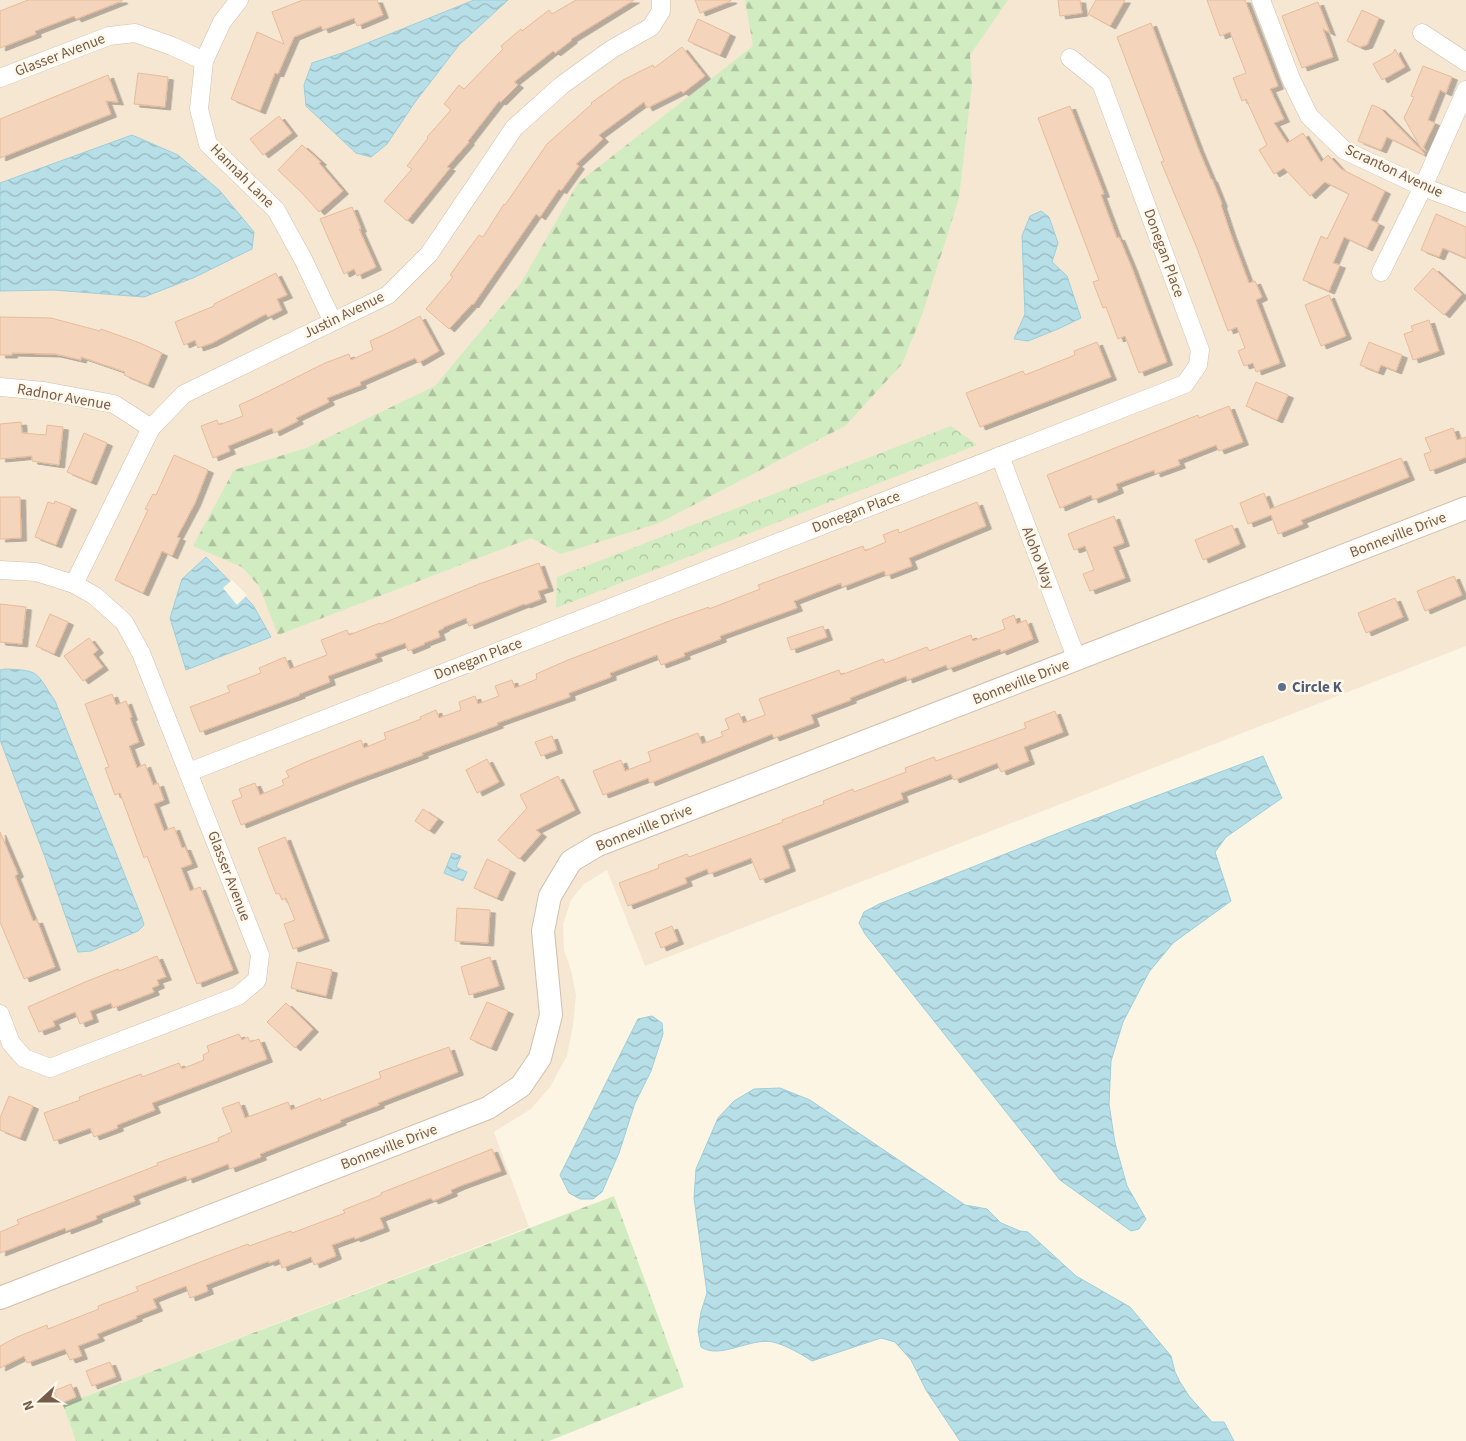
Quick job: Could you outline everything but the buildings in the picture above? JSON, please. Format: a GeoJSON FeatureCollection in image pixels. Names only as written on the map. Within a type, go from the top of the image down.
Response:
{"type":"FeatureCollection","features":[{"type":"Feature","properties":{"kind":"street","name":"Hannah Lane"},"geometry":{"type":"LineString","coordinates":[[239,0],[222,22],[204,61],[199,109],[208,144],[276,210],[303,259],[332,320]]}},
{"type":"Feature","properties":{"kind":"street","name":"Justin Avenue"},"geometry":{"type":"LineString","coordinates":[[74,584],[151,428],[184,394],[332,320],[388,295],[429,254],[514,128],[562,85],[612,49],[651,27],[661,11],[661,0]]}},
{"type":"Feature","properties":{"kind":"street","name":"Scranton Avenue"},"geometry":{"type":"LineString","coordinates":[[1261,0],[1291,79],[1309,116],[1344,150],[1423,187],[1466,203]]}},
{"type":"Feature","properties":{"kind":"street"},"geometry":{"type":"LineString","coordinates":[[1422,33],[1466,62]]}},
{"type":"Feature","properties":{"kind":"street","name":"Glasser Avenue"},"geometry":{"type":"LineString","coordinates":[[0,78],[108,36],[135,34],[172,46],[204,61]]}},
{"type":"Feature","properties":{"kind":"street","name":"Donegan Place"},"geometry":{"type":"LineString","coordinates":[[189,772],[1185,384],[1198,365],[1200,350],[1101,84],[1070,58]]}},
{"type":"Feature","properties":{"kind":"street"},"geometry":{"type":"LineString","coordinates":[[1381,272],[1423,187],[1466,90]]}},
{"type":"Feature","properties":{"kind":"street","name":"Radnor Avenue"},"geometry":{"type":"LineString","coordinates":[[0,387],[44,391],[114,404],[151,428]]}},
{"type":"Feature","properties":{"kind":"street","name":"Aloho Way"},"geometry":{"type":"LineString","coordinates":[[1000,456],[1077,660]]}},
{"type":"Feature","properties":{"kind":"street","name":"Bonneville Drive"},"geometry":{"type":"LineString","coordinates":[[0,1298],[488,1108],[521,1086],[540,1058],[551,1015],[543,931],[550,896],[571,861],[607,842],[1466,508]]}},
{"type":"Feature","properties":{"kind":"street","name":"Glasser Avenue"},"geometry":{"type":"LineString","coordinates":[[0,570],[36,572],[74,584],[95,596],[124,622],[141,653],[260,955],[257,980],[238,996],[50,1068],[24,1058],[12,1043],[0,1014]]}},
{"type":"Feature","properties":{"kind":"shaded area"},"geometry":{"type":"Polygon","coordinates":[[[0,0],[1466,0],[1466,646],[645,966],[607,870],[584,884],[571,900],[563,924],[564,951],[571,970],[576,995],[573,1026],[567,1056],[550,1087],[531,1109],[494,1132],[529,1227],[63,1405],[76,1441],[0,1441],[0,0]]]}},
{"type":"Feature","properties":{"kind":"green space"},"geometry":{"type":"Polygon","coordinates":[[[745,0],[1008,0],[970,55],[972,83],[959,198],[922,315],[902,364],[845,426],[659,523],[561,554],[531,538],[278,635],[259,586],[242,567],[193,546],[234,470],[306,448],[435,386],[521,283],[578,183],[753,46],[745,0]]]}},
{"type":"Feature","properties":{"kind":"green space"},"geometry":{"type":"Polygon","coordinates":[[[951,426],[977,445],[556,608],[557,577],[951,426]]]}},
{"type":"Feature","properties":{"kind":"green space"},"geometry":{"type":"Polygon","coordinates":[[[614,1196],[684,1387],[549,1441],[76,1441],[63,1405],[614,1196]]]}},
{"type":"Feature","properties":{"kind":"water"},"geometry":{"type":"Polygon","coordinates":[[[474,0],[508,0],[459,45],[415,102],[387,144],[371,157],[356,153],[306,106],[304,85],[312,63],[345,52],[474,0]]]}},
{"type":"Feature","properties":{"kind":"water"},"geometry":{"type":"Polygon","coordinates":[[[132,135],[178,155],[220,191],[254,232],[252,249],[193,278],[144,297],[53,290],[0,291],[0,183],[132,135]]]}},
{"type":"Feature","properties":{"kind":"water"},"geometry":{"type":"Polygon","coordinates":[[[1041,211],[1049,217],[1058,243],[1052,262],[1067,276],[1081,318],[1028,341],[1014,339],[1025,314],[1022,236],[1030,216],[1041,211]]]}},
{"type":"Feature","properties":{"kind":"water"},"geometry":{"type":"Polygon","coordinates":[[[206,557],[253,605],[271,637],[186,670],[170,618],[182,579],[206,557]]]}},
{"type":"Feature","properties":{"kind":"water"},"geometry":{"type":"Polygon","coordinates":[[[0,670],[32,672],[40,679],[55,701],[142,918],[144,925],[138,931],[91,951],[78,952],[45,857],[0,740],[0,670]]]}},
{"type":"Feature","properties":{"kind":"water"},"geometry":{"type":"Polygon","coordinates":[[[1263,756],[1282,798],[1226,837],[1215,852],[1231,901],[1173,943],[1149,972],[1123,1022],[1111,1061],[1109,1104],[1115,1143],[1127,1186],[1146,1219],[1139,1229],[1131,1231],[1060,1180],[865,934],[859,923],[864,912],[879,904],[1081,824],[1263,756]]]}},
{"type":"Feature","properties":{"kind":"water"},"geometry":{"type":"Polygon","coordinates":[[[452,853],[461,856],[456,867],[467,872],[463,881],[444,873],[452,853]]]}},
{"type":"Feature","properties":{"kind":"water"},"geometry":{"type":"Polygon","coordinates":[[[652,1016],[662,1023],[663,1034],[651,1071],[635,1103],[619,1153],[602,1192],[593,1199],[580,1199],[569,1193],[560,1175],[638,1019],[652,1016]]]}},
{"type":"Feature","properties":{"kind":"water"},"geometry":{"type":"Polygon","coordinates":[[[780,1088],[810,1100],[965,1205],[987,1209],[1001,1223],[1020,1231],[1028,1232],[1076,1276],[1130,1307],[1171,1356],[1175,1372],[1189,1396],[1212,1422],[1224,1422],[1234,1441],[960,1441],[926,1390],[911,1360],[895,1342],[881,1338],[812,1361],[788,1347],[773,1342],[755,1342],[717,1351],[701,1347],[698,1331],[707,1293],[694,1198],[696,1169],[718,1118],[734,1101],[754,1089],[780,1088]]]}},
{"type":"Feature","properties":{"kind":"pier"},"geometry":{"type":"Polygon","coordinates":[[[232,580],[247,595],[237,605],[223,588],[232,580]]]}},
{"type":"Feature","properties":{"kind":"place","name":"Circle K"},"geometry":{"type":"Point","coordinates":[1282,687]}}]}
